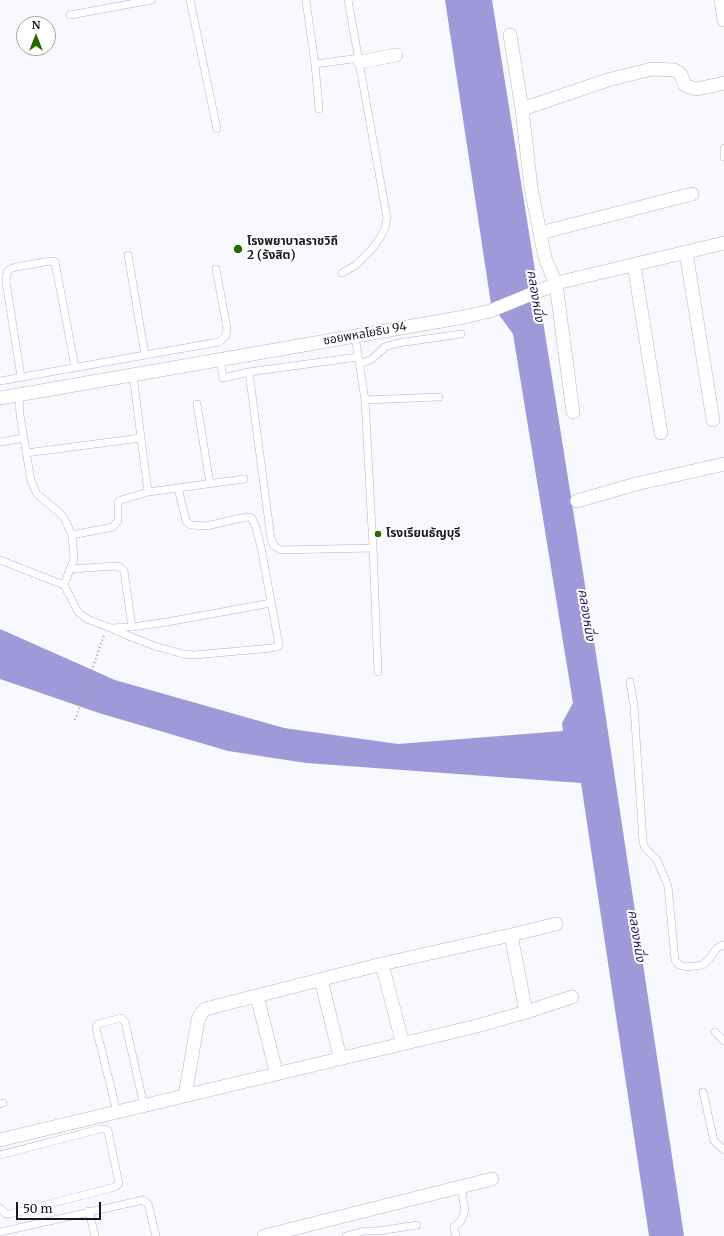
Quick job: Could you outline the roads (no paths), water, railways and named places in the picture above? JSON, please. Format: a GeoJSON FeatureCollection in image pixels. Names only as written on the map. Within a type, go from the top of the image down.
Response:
{"type":"FeatureCollection","features":[{"type":"Feature","properties":{"kind":"street"},"geometry":{"type":"LineString","coordinates":[[721,0],[724,20]]}},
{"type":"Feature","properties":{"kind":"street"},"geometry":{"type":"LineString","coordinates":[[510,35],[522,109],[531,188],[545,258],[553,286],[573,412]]}},
{"type":"Feature","properties":{"kind":"street"},"geometry":{"type":"LineString","coordinates":[[360,60],[396,55]]}},
{"type":"Feature","properties":{"kind":"street"},"geometry":{"type":"LineString","coordinates":[[522,109],[611,79],[652,69],[674,70],[681,75],[685,85],[689,87],[697,88],[724,83]]}},
{"type":"Feature","properties":{"kind":"street"},"geometry":{"type":"LineString","coordinates":[[540,233],[692,194]]}},
{"type":"Feature","properties":{"kind":"street","name":"ซอยพหลโยธิน 94"},"geometry":{"type":"LineString","coordinates":[[0,398],[464,317],[490,311],[561,282],[724,243]]}},
{"type":"Feature","properties":{"kind":"street"},"geometry":{"type":"LineString","coordinates":[[686,252],[713,420]]}},
{"type":"Feature","properties":{"kind":"street"},"geometry":{"type":"LineString","coordinates":[[634,265],[661,433]]}},
{"type":"Feature","properties":{"kind":"street"},"geometry":{"type":"LineString","coordinates":[[578,500],[636,484],[724,464]]}},
{"type":"Feature","properties":{"kind":"street"},"geometry":{"type":"LineString","coordinates":[[185,1096],[198,1020],[205,1009],[382,964],[556,924]]}},
{"type":"Feature","properties":{"kind":"street"},"geometry":{"type":"LineString","coordinates":[[511,935],[526,1012]]}},
{"type":"Feature","properties":{"kind":"street"},"geometry":{"type":"LineString","coordinates":[[382,964],[401,1037]]}},
{"type":"Feature","properties":{"kind":"street"},"geometry":{"type":"LineString","coordinates":[[321,980],[339,1053]]}},
{"type":"Feature","properties":{"kind":"street"},"geometry":{"type":"LineString","coordinates":[[257,996],[275,1066]]}},
{"type":"Feature","properties":{"kind":"street"},"geometry":{"type":"LineString","coordinates":[[0,1140],[477,1026],[572,997]]}},
{"type":"Feature","properties":{"kind":"street"},"geometry":{"type":"LineString","coordinates":[[268,1236],[492,1179]]}},
{"type":"Feature","properties":{"kind":"lane"},"geometry":{"type":"LineString","coordinates":[[70,15],[152,0]]}},
{"type":"Feature","properties":{"kind":"lane"},"geometry":{"type":"LineString","coordinates":[[190,0],[217,129]]}},
{"type":"Feature","properties":{"kind":"lane"},"geometry":{"type":"LineString","coordinates":[[342,273],[356,265],[372,249],[385,228],[387,218],[360,60],[348,0]]}},
{"type":"Feature","properties":{"kind":"lane"},"geometry":{"type":"LineString","coordinates":[[306,1],[320,109]]}},
{"type":"Feature","properties":{"kind":"lane"},"geometry":{"type":"LineString","coordinates":[[315,64],[360,60]]}},
{"type":"Feature","properties":{"kind":"lane"},"geometry":{"type":"LineString","coordinates":[[724,148],[724,157]]}},
{"type":"Feature","properties":{"kind":"lane"},"geometry":{"type":"LineString","coordinates":[[128,255],[145,355]]}},
{"type":"Feature","properties":{"kind":"lane"},"geometry":{"type":"LineString","coordinates":[[21,377],[6,282],[7,272],[16,267],[51,261],[55,262],[75,367]]}},
{"type":"Feature","properties":{"kind":"lane"},"geometry":{"type":"LineString","coordinates":[[0,381],[219,342],[226,336],[228,328],[216,269]]}},
{"type":"Feature","properties":{"kind":"lane"},"geometry":{"type":"LineString","coordinates":[[220,360],[222,378],[249,372],[372,359],[385,347],[398,343],[460,334]]}},
{"type":"Feature","properties":{"kind":"lane"},"geometry":{"type":"LineString","coordinates":[[355,336],[365,400],[374,548],[378,672]]}},
{"type":"Feature","properties":{"kind":"lane"},"geometry":{"type":"LineString","coordinates":[[249,372],[271,539],[274,546],[280,550],[374,548]]}},
{"type":"Feature","properties":{"kind":"lane"},"geometry":{"type":"LineString","coordinates":[[132,374],[148,492]]}},
{"type":"Feature","properties":{"kind":"lane"},"geometry":{"type":"LineString","coordinates":[[19,395],[31,481],[37,494],[60,513],[70,527],[72,535],[74,559],[64,585]]}},
{"type":"Feature","properties":{"kind":"lane"},"geometry":{"type":"LineString","coordinates":[[365,400],[439,397]]}},
{"type":"Feature","properties":{"kind":"lane"},"geometry":{"type":"LineString","coordinates":[[197,404],[210,484]]}},
{"type":"Feature","properties":{"kind":"lane"},"geometry":{"type":"LineString","coordinates":[[0,442],[24,438]]}},
{"type":"Feature","properties":{"kind":"lane"},"geometry":{"type":"LineString","coordinates":[[26,453],[141,438]]}},
{"type":"Feature","properties":{"kind":"lane"},"geometry":{"type":"LineString","coordinates":[[72,535],[112,527],[118,521],[118,502],[121,500],[148,492],[244,479]]}},
{"type":"Feature","properties":{"kind":"lane"},"geometry":{"type":"LineString","coordinates":[[0,560],[64,585],[78,612],[87,619],[155,646],[183,654],[194,655],[275,648],[278,645],[271,603],[261,547],[252,518],[246,517],[206,526],[191,525],[186,521],[178,488]]}},
{"type":"Feature","properties":{"kind":"lane"},"geometry":{"type":"LineString","coordinates":[[70,569],[120,567],[124,571],[132,626]]}},
{"type":"Feature","properties":{"kind":"lane"},"geometry":{"type":"LineString","coordinates":[[109,627],[167,622],[271,603]]}},
{"type":"Feature","properties":{"kind":"lane"},"geometry":{"type":"LineString","coordinates":[[630,682],[634,706],[643,842],[644,848],[657,860],[668,886],[675,960],[679,965],[686,967],[704,965],[716,949],[720,946],[724,946]]}},
{"type":"Feature","properties":{"kind":"lane"},"geometry":{"type":"LineString","coordinates":[[117,1112],[96,1028],[98,1024],[121,1018],[125,1022],[144,1106]]}},
{"type":"Feature","properties":{"kind":"lane"},"geometry":{"type":"LineString","coordinates":[[715,1032],[724,1040]]}},
{"type":"Feature","properties":{"kind":"lane"},"geometry":{"type":"LineString","coordinates":[[703,1092],[714,1141],[724,1150]]}},
{"type":"Feature","properties":{"kind":"lane"},"geometry":{"type":"LineString","coordinates":[[0,1155],[100,1129],[105,1129],[108,1131],[119,1184],[114,1187],[10,1214],[6,1214],[0,1208]]}},
{"type":"Feature","properties":{"kind":"lane"},"geometry":{"type":"LineString","coordinates":[[456,1236],[454,1227],[461,1220],[465,1211],[461,1187]]}},
{"type":"Feature","properties":{"kind":"lane"},"geometry":{"type":"LineString","coordinates":[[0,1232],[143,1200],[148,1204],[156,1236]]}},
{"type":"Feature","properties":{"kind":"lane"},"geometry":{"type":"LineString","coordinates":[[89,1212],[95,1236]]}},
{"type":"Feature","properties":{"kind":"lane"},"geometry":{"type":"LineString","coordinates":[[346,1236],[364,1231],[378,1231],[417,1225]]}},
{"type":"Feature","properties":{"kind":"water","name":"คลองหนึ่ง"},"geometry":{"type":"Polygon","coordinates":[[[445,0],[492,0],[602,692],[684,1236],[649,1236],[581,783],[306,763],[228,751],[99,713],[0,679],[0,629],[115,680],[284,728],[398,744],[563,731],[562,723],[573,703],[513,334],[491,304],[445,0]]]}},
{"type":"Feature","properties":{"kind":"place","name":"โรงพยาบาลราชวิถี 2 (รังสิต)"},"geometry":{"type":"Point","coordinates":[238,249]}},
{"type":"Feature","properties":{"kind":"place","name":"โรงเรียนธัญบุรี"},"geometry":{"type":"Point","coordinates":[378,534]}}]}
